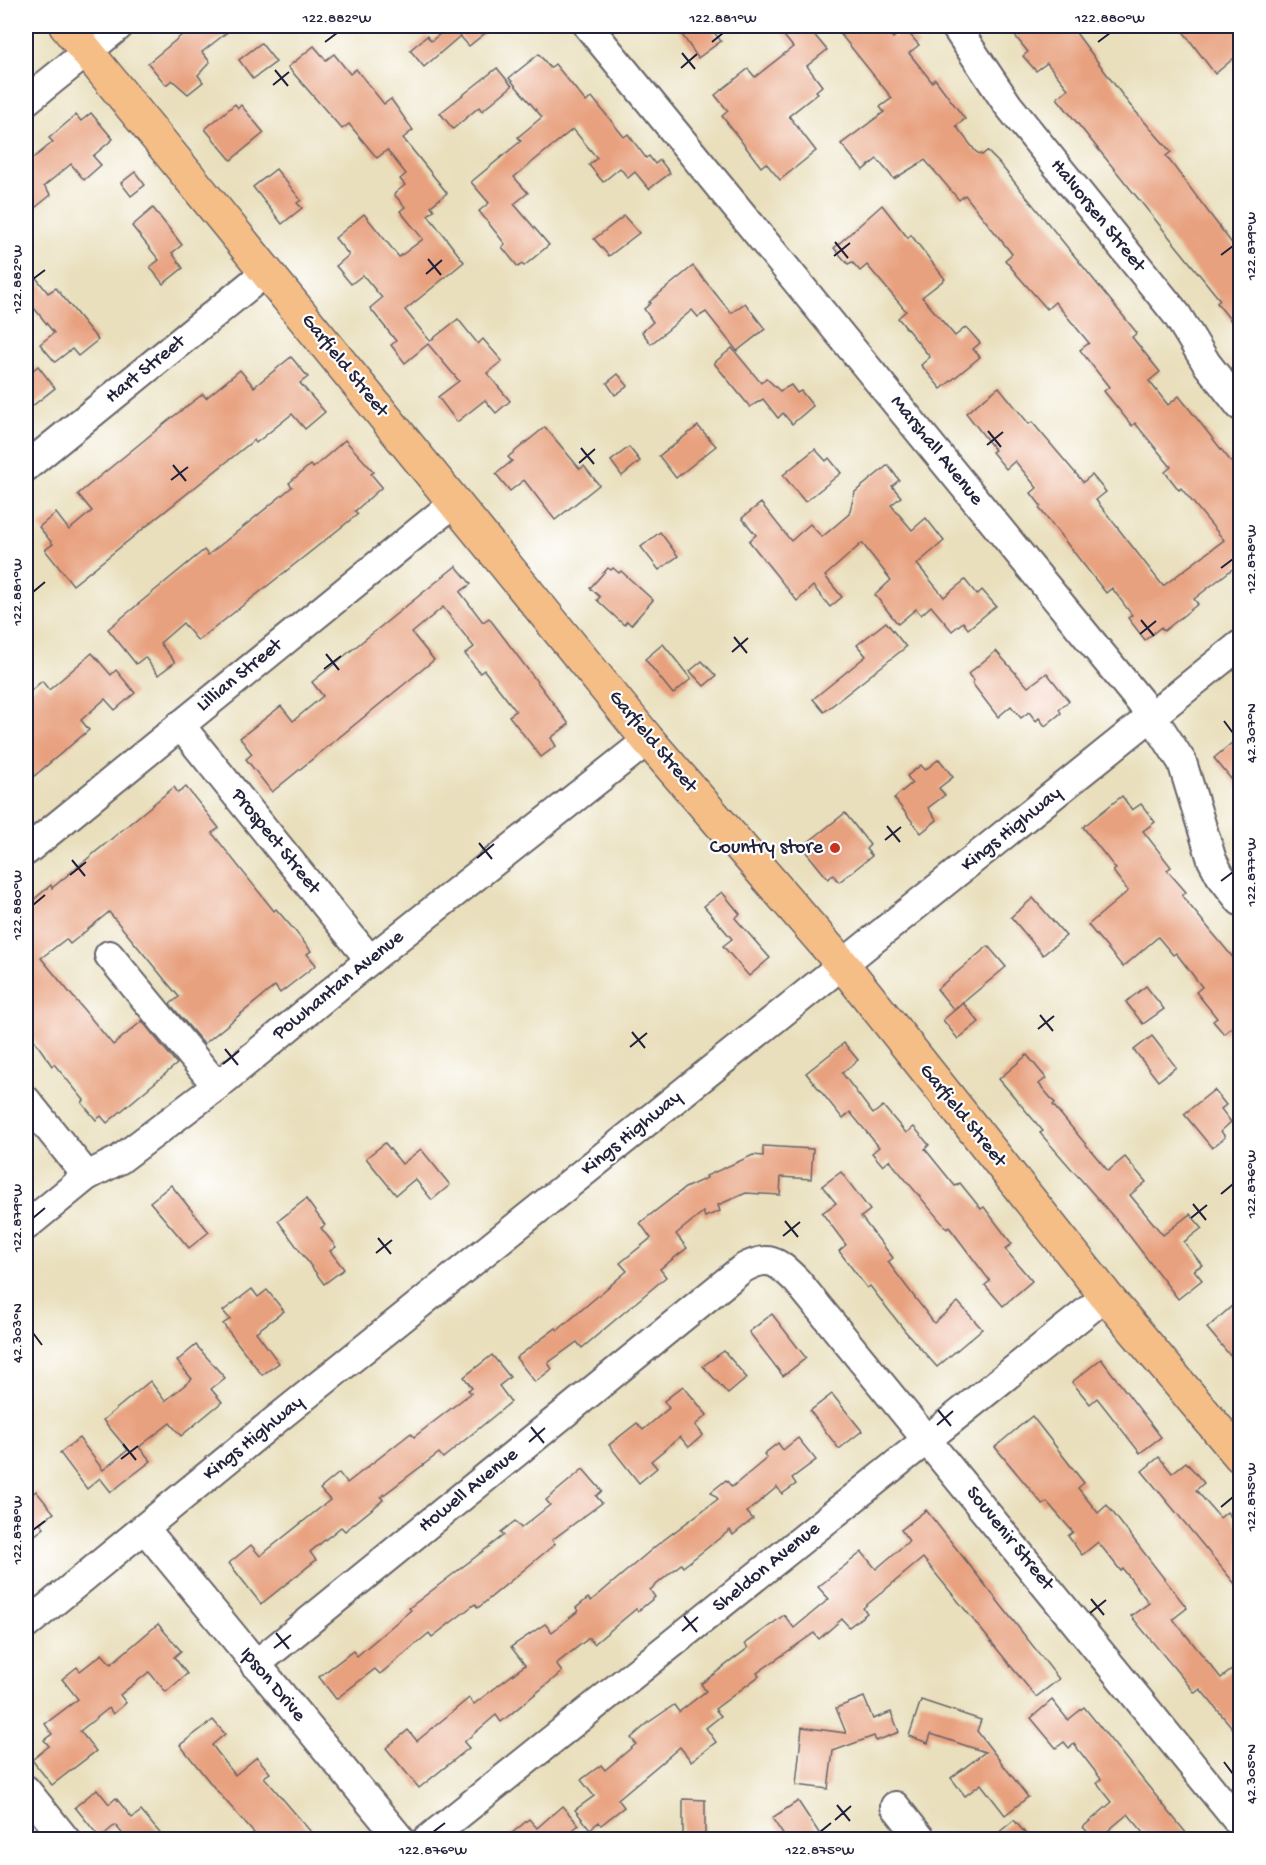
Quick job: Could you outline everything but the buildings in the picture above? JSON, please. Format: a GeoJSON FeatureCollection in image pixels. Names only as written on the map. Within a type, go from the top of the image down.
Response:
{"type":"FeatureCollection","features":[{"type":"Feature","properties":{"kind":"main road","name":"Garfield Street"},"geometry":{"type":"LineString","coordinates":[[66,26],[648,740],[843,965],[1106,1296],[1240,1456]]}},
{"type":"Feature","properties":{"kind":"street"},"geometry":{"type":"LineString","coordinates":[[26,101],[119,26]]}},
{"type":"Feature","properties":{"kind":"street","name":"Marshall Avenue"},"geometry":{"type":"LineString","coordinates":[[588,26],[1152,716],[1182,762],[1212,860],[1220,875],[1240,901]]}},
{"type":"Feature","properties":{"kind":"street","name":"Halvorsen Street"},"geometry":{"type":"LineString","coordinates":[[955,26],[1003,97],[1177,315],[1207,364],[1240,406]]}},
{"type":"Feature","properties":{"kind":"street","name":"Hart Street"},"geometry":{"type":"LineString","coordinates":[[26,467],[266,272]]}},
{"type":"Feature","properties":{"kind":"street","name":"Lillian Street"},"geometry":{"type":"LineString","coordinates":[[26,851],[455,502]]}},
{"type":"Feature","properties":{"kind":"street","name":"Kings Highway"},"geometry":{"type":"LineString","coordinates":[[26,1625],[278,1418],[1240,645]]}},
{"type":"Feature","properties":{"kind":"street","name":"Prospect Street"},"geometry":{"type":"LineString","coordinates":[[180,725],[370,960]]}},
{"type":"Feature","properties":{"kind":"street","name":"Powhantan Avenue"},"geometry":{"type":"LineString","coordinates":[[26,1226],[87,1176],[119,1160],[217,1086],[370,960],[648,740]]}},
{"type":"Feature","properties":{"kind":"street"},"geometry":{"type":"LineString","coordinates":[[109,955],[217,1086]]}},
{"type":"Feature","properties":{"kind":"street"},"geometry":{"type":"LineString","coordinates":[[26,1100],[87,1176]]}},
{"type":"Feature","properties":{"kind":"street","name":"Howell Avenue"},"geometry":{"type":"LineString","coordinates":[[255,1665],[742,1269],[757,1260],[771,1261]]}},
{"type":"Feature","properties":{"kind":"street","name":"Souvenir Street"},"geometry":{"type":"LineString","coordinates":[[771,1261],[784,1268],[797,1281],[1240,1824]]}},
{"type":"Feature","properties":{"kind":"street","name":"Sheldon Avenue"},"geometry":{"type":"LineString","coordinates":[[427,1839],[1106,1296]]}},
{"type":"Feature","properties":{"kind":"street","name":"Ipson Drive"},"geometry":{"type":"LineString","coordinates":[[145,1529],[401,1839]]}},
{"type":"Feature","properties":{"kind":"street"},"geometry":{"type":"LineString","coordinates":[[26,1790],[66,1839]]}},
{"type":"Feature","properties":{"kind":"street"},"geometry":{"type":"LineString","coordinates":[[895,1806],[922,1839]]}},
{"type":"Feature","properties":{"kind":"place","name":"Country store"},"geometry":{"type":"Point","coordinates":[835,848]}}]}
